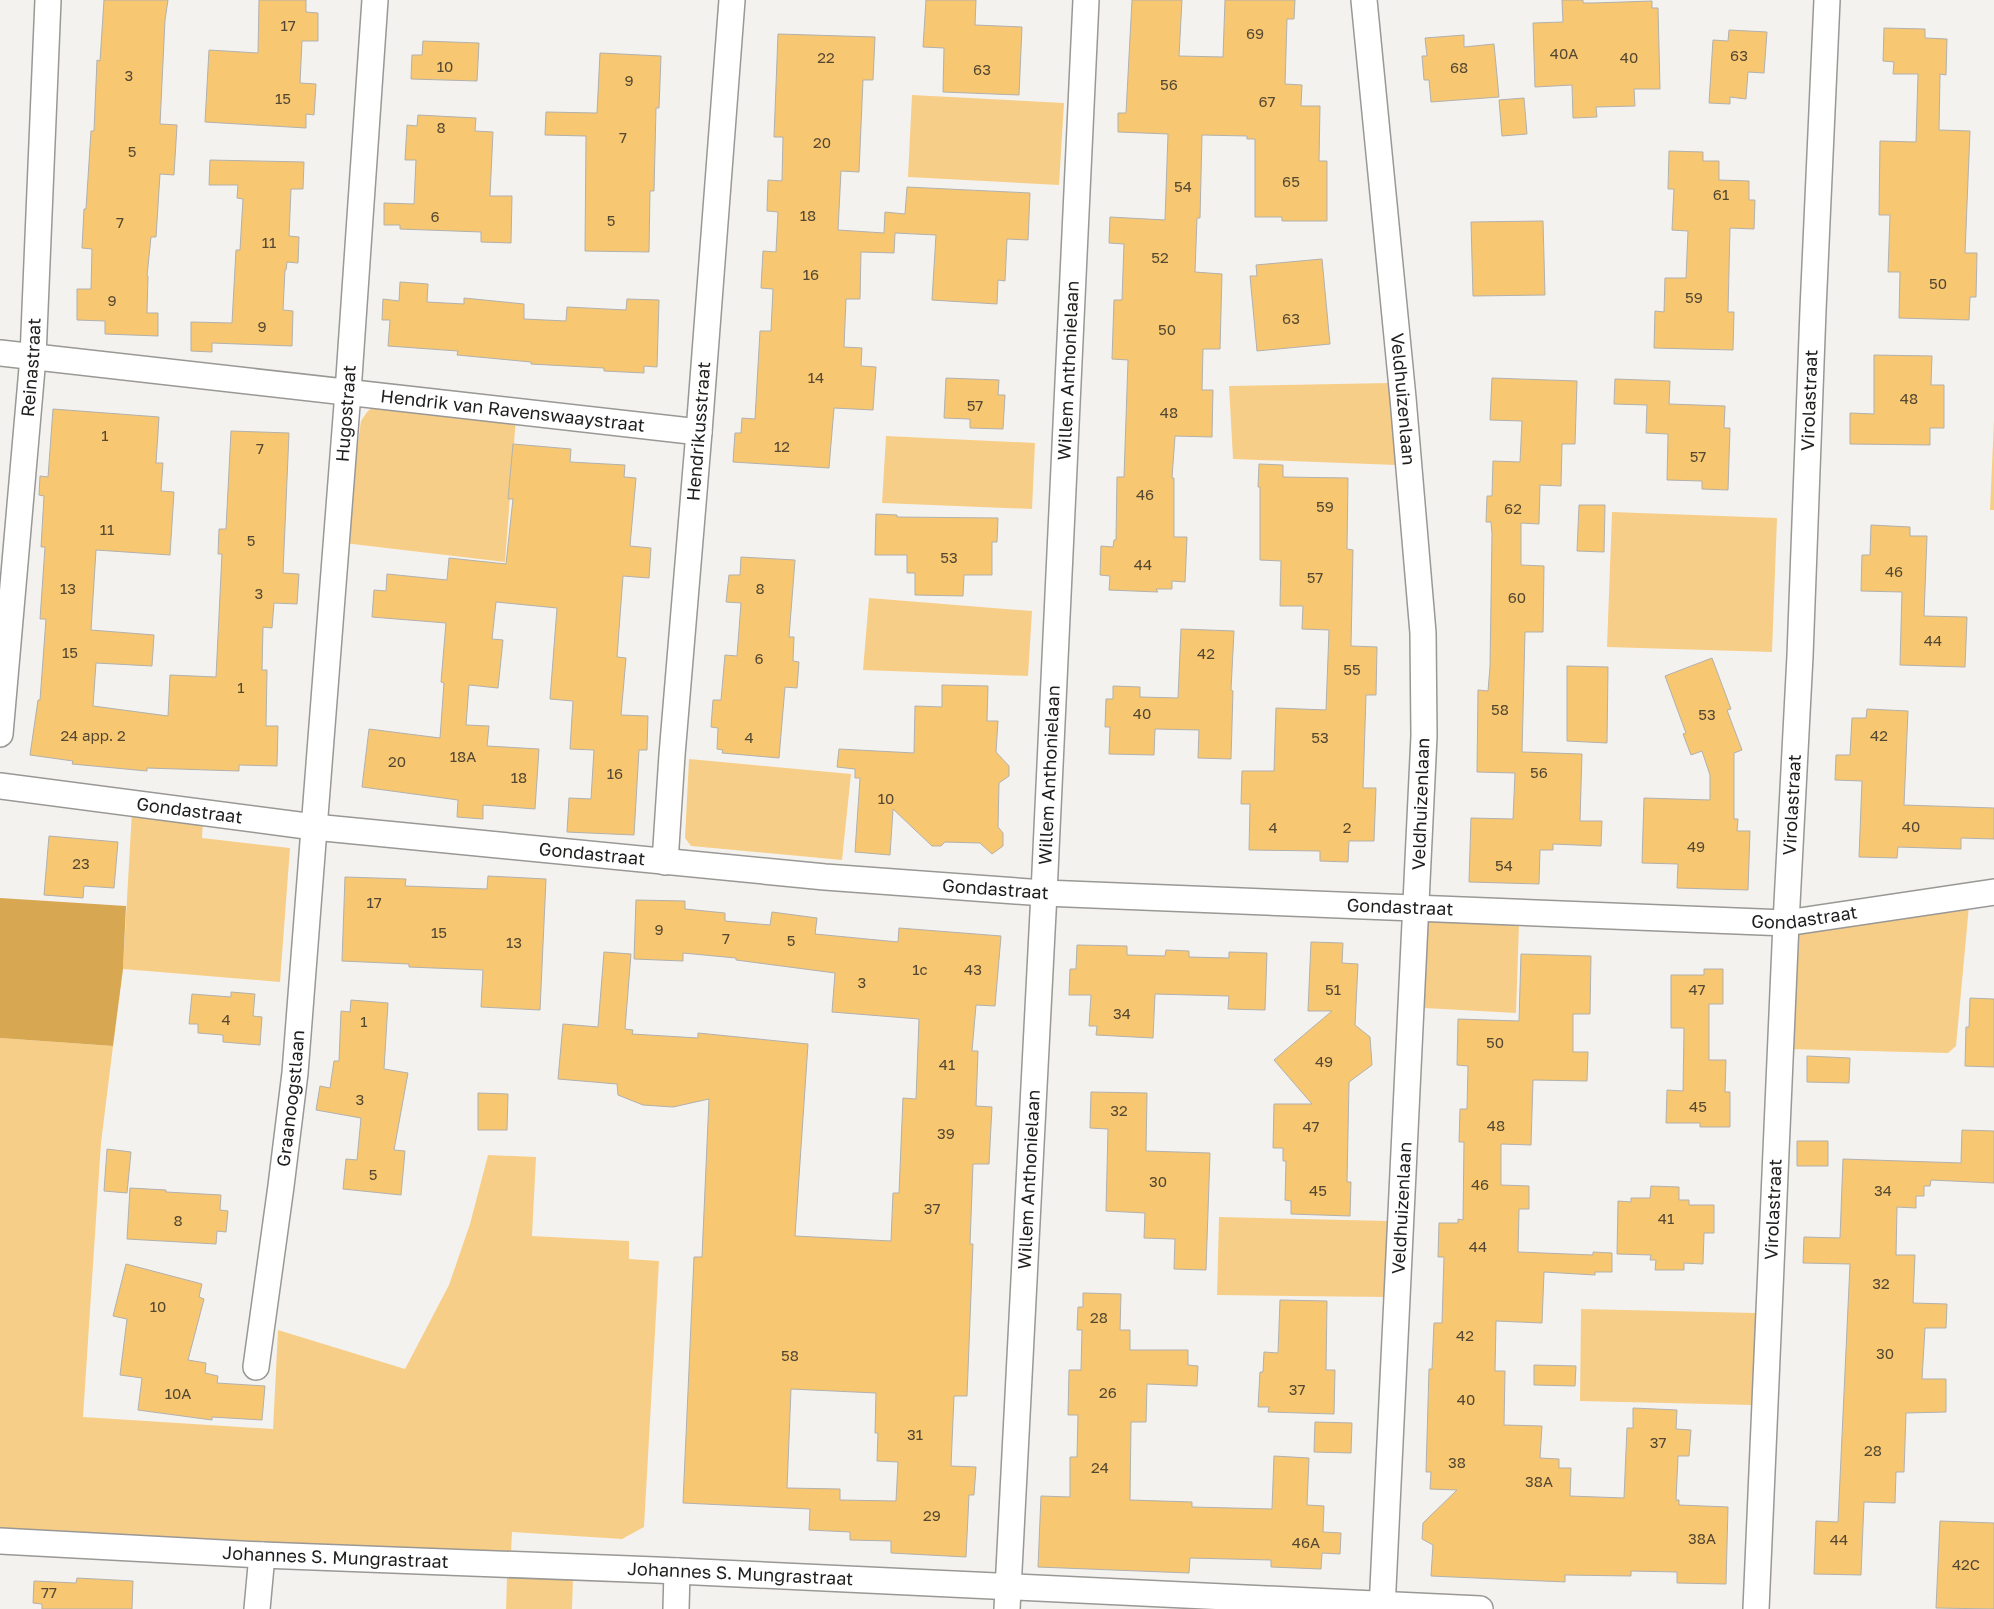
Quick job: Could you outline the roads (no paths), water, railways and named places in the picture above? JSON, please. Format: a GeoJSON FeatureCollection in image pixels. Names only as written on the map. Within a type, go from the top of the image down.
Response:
{"type":"FeatureCollection","features":[{"type":"Feature","properties":{"kind":"street","name":"Reinastraat"},"geometry":{"type":"LineString","coordinates":[[0,734],[33,357],[48,0]]}},
{"type":"Feature","properties":{"kind":"street","name":"Hugostraat"},"geometry":{"type":"LineString","coordinates":[[314,827],[348,392],[375,0]]}},
{"type":"Feature","properties":{"kind":"street","name":"Hendrikusstraat"},"geometry":{"type":"LineString","coordinates":[[665,862],[732,0]]}},
{"type":"Feature","properties":{"kind":"street","name":"Willem Anthonielaan"},"geometry":{"type":"LineString","coordinates":[[1008,1598],[1044,892],[1086,0]]}},
{"type":"Feature","properties":{"kind":"street","name":"Veldhuizenlaan"},"geometry":{"type":"LineString","coordinates":[[1364,0],[1403,398],[1423,632],[1424,736],[1382,1607]]}},
{"type":"Feature","properties":{"kind":"street","name":"Virolastraat"},"geometry":{"type":"LineString","coordinates":[[1756,1609],[1786,923],[1800,656],[1813,300],[1827,0]]}},
{"type":"Feature","properties":{"kind":"street","name":"Hendrik van Ravenswaaystraat"},"geometry":{"type":"LineString","coordinates":[[0,353],[699,432]]}},
{"type":"Feature","properties":{"kind":"street","name":"Gondastraat"},"geometry":{"type":"LineString","coordinates":[[0,786],[314,827],[825,877],[1044,892],[1786,923],[1994,892]]}},
{"type":"Feature","properties":{"kind":"street","name":"Graanoogstlaan"},"geometry":{"type":"LineString","coordinates":[[256,1367],[295,1073],[314,827]]}},
{"type":"Feature","properties":{"kind":"street","name":"Johannes S. Mungrastraat"},"geometry":{"type":"LineString","coordinates":[[0,1542],[262,1555],[677,1571],[1008,1598],[1480,1609]]}},
{"type":"Feature","properties":{"kind":"street"},"geometry":{"type":"LineString","coordinates":[[256,1609],[262,1555]]}},
{"type":"Feature","properties":{"kind":"street"},"geometry":{"type":"LineString","coordinates":[[676,1609],[677,1571]]}}]}
